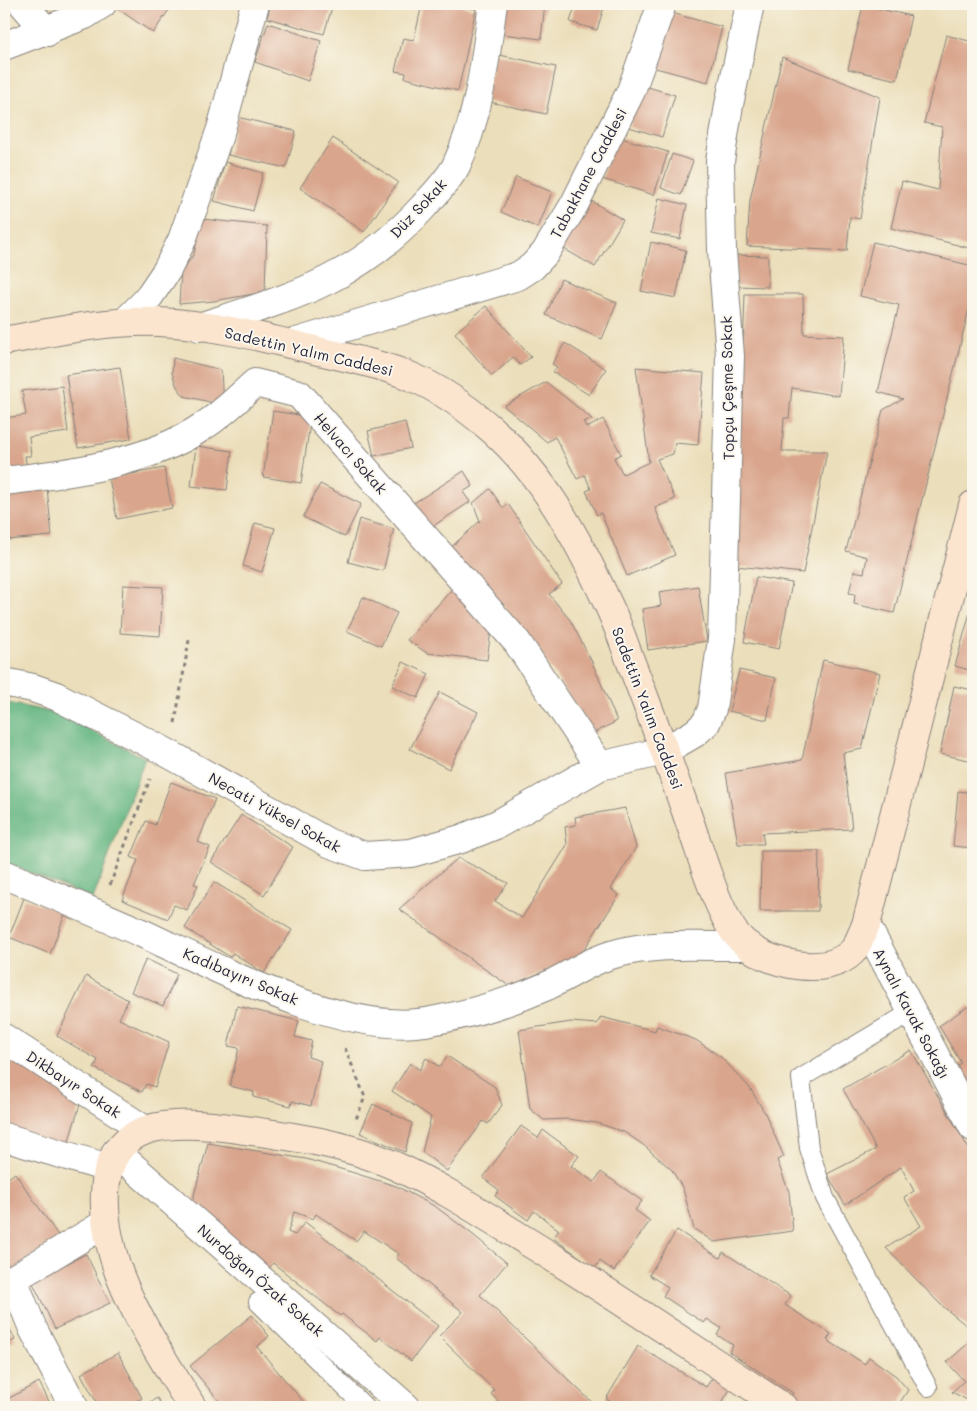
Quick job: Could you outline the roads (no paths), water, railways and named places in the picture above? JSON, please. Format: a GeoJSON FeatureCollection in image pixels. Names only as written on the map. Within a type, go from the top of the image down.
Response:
{"type":"FeatureCollection","features":[{"type":"Feature","properties":{"kind":"main road","name":"Sadettin Yalım Caddesi"},"geometry":{"type":"LineString","coordinates":[[4,341],[125,322],[158,322],[199,327],[290,344],[372,364],[413,378],[454,400],[490,428],[518,455],[542,485],[566,524],[608,603],[724,915],[734,933],[748,946],[762,955],[801,965],[823,965],[853,952],[866,925],[973,506]]}},
{"type":"Feature","properties":{"kind":"main road"},"geometry":{"type":"LineString","coordinates":[[192,1407],[131,1299],[120,1275],[106,1224],[104,1200],[112,1160],[128,1140],[145,1130],[170,1126],[218,1126],[298,1137],[345,1148],[390,1163],[442,1189],[585,1277],[783,1407]]}},
{"type":"Feature","properties":{"kind":"street"},"geometry":{"type":"LineString","coordinates":[[23,4],[46,32]]}},
{"type":"Feature","properties":{"kind":"street"},"geometry":{"type":"LineString","coordinates":[[4,46],[46,32],[85,15],[102,4]]}},
{"type":"Feature","properties":{"kind":"street"},"geometry":{"type":"LineString","coordinates":[[125,322],[146,301],[167,270],[182,240],[221,129],[255,4]]}},
{"type":"Feature","properties":{"kind":"street","name":"Düz Sokak"},"geometry":{"type":"LineString","coordinates":[[199,327],[285,299],[324,283],[362,262],[405,226],[423,207],[455,168],[476,112],[493,4]]}},
{"type":"Feature","properties":{"kind":"street","name":"Tabakhane Caddesi"},"geometry":{"type":"LineString","coordinates":[[290,344],[518,276],[532,266],[545,254],[574,205],[618,117],[634,82],[662,4]]}},
{"type":"Feature","properties":{"kind":"street","name":"Topçu Çeşme Sokak"},"geometry":{"type":"LineString","coordinates":[[664,751],[695,733],[706,723],[716,692],[722,639],[730,356],[722,251],[720,161],[729,105],[750,4]]}},
{"type":"Feature","properties":{"kind":"street","name":"Helvacı Sokak"},"geometry":{"type":"LineString","coordinates":[[4,481],[32,478],[133,458],[171,444],[208,423],[255,383],[299,394],[517,642],[600,766]]}},
{"type":"Feature","properties":{"kind":"street","name":"Necati Yüksel Sokak"},"geometry":{"type":"LineString","coordinates":[[4,682],[56,696],[162,750],[329,843],[365,856],[411,853],[461,839],[498,824],[600,766],[664,751]]}},
{"type":"Feature","properties":{"kind":"street","name":"Kadıbayırı Sokak"},"geometry":{"type":"LineString","coordinates":[[4,874],[273,993],[329,1010],[392,1023],[424,1022],[495,1005],[546,986],[591,963],[619,952],[670,947],[748,946]]}},
{"type":"Feature","properties":{"kind":"street","name":"Aynalı Kavak Sokağı"},"geometry":{"type":"LineString","coordinates":[[866,925],[973,1127]]}},
{"type":"Feature","properties":{"kind":"street","name":"Dikbayır Sokak"},"geometry":{"type":"LineString","coordinates":[[4,1038],[145,1130]]}},
{"type":"Feature","properties":{"kind":"street"},"geometry":{"type":"LineString","coordinates":[[4,1137],[112,1160]]}},
{"type":"Feature","properties":{"kind":"street","name":"Nurdoğan Özak Sokak"},"geometry":{"type":"LineString","coordinates":[[112,1160],[406,1407]]}},
{"type":"Feature","properties":{"kind":"street"},"geometry":{"type":"LineString","coordinates":[[74,1407],[34,1329],[13,1279],[106,1224]]}},
{"type":"Feature","properties":{"kind":"lane"},"geometry":{"type":"LineString","coordinates":[[911,1012],[801,1078],[809,1148],[825,1198],[928,1386]]}},
{"type":"Feature","properties":{"kind":"lane"},"geometry":{"type":"LineString","coordinates":[[258,1302],[365,1407]]}}]}
